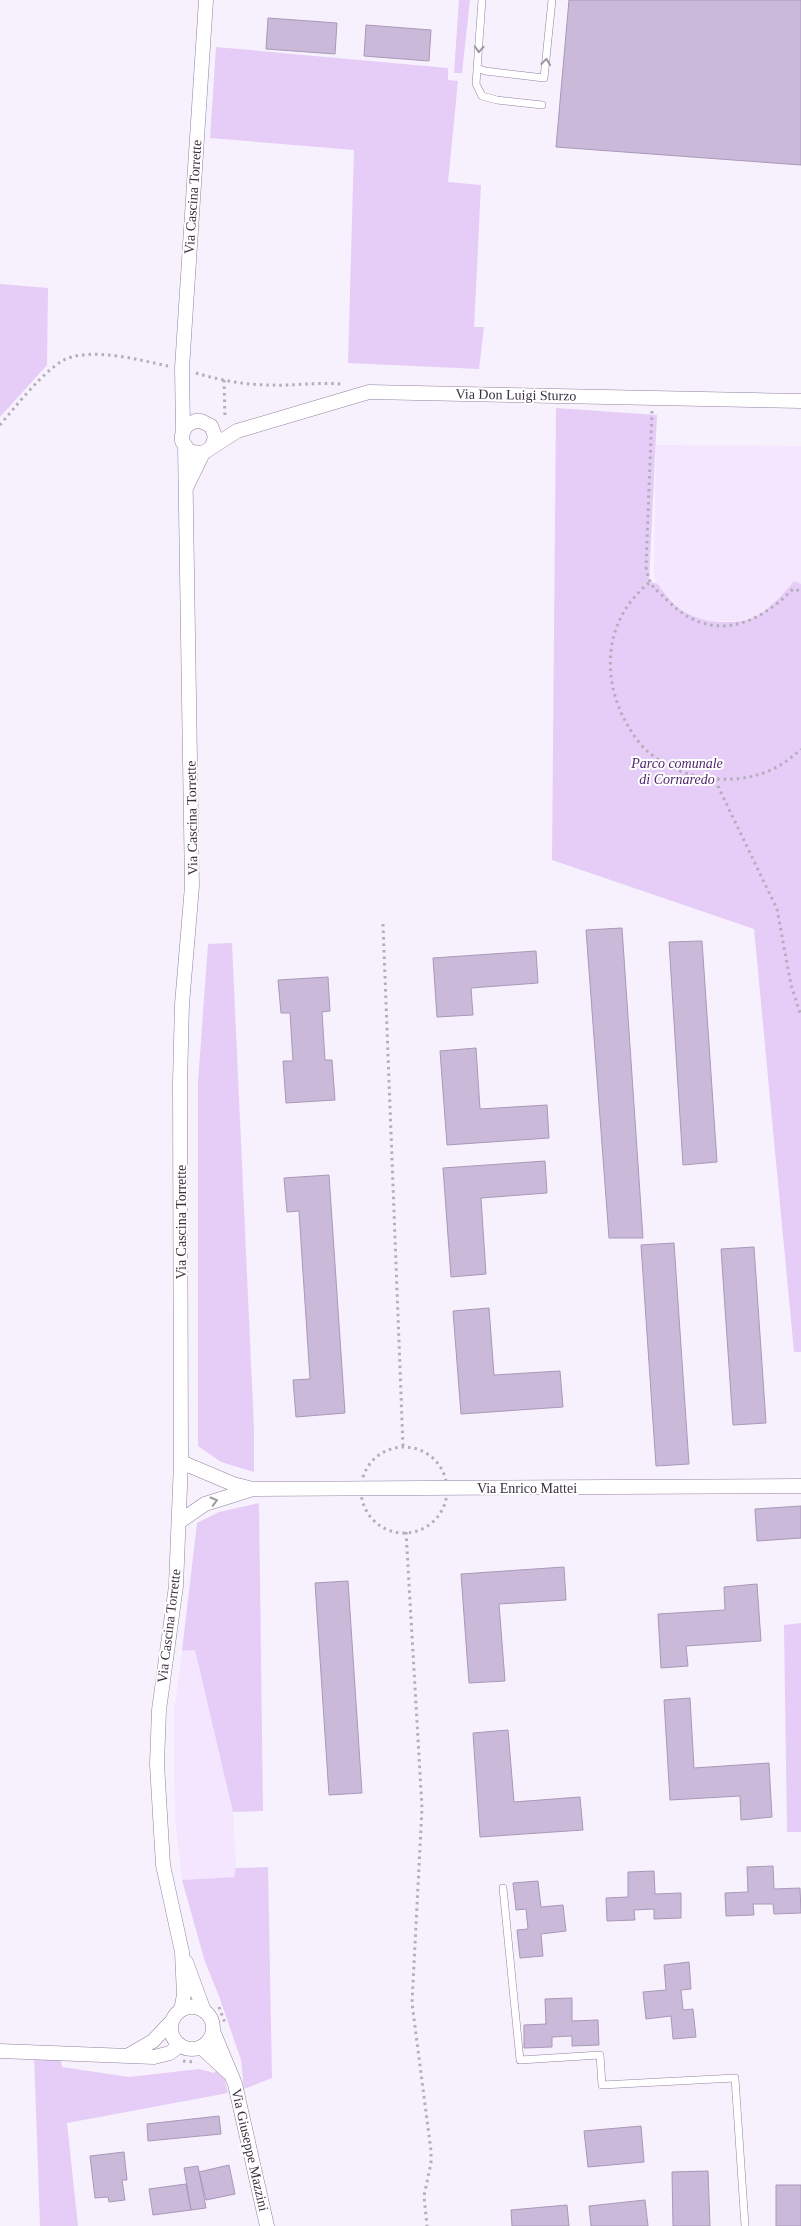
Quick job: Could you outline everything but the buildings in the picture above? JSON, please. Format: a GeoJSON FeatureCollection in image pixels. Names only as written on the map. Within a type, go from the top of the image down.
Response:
{"type":"FeatureCollection","features":[{"type":"Feature","properties":{"kind":"street","name":"Via Cascina Torrette"},"geometry":{"type":"LineString","coordinates":[[183,430],[182,368],[206,0]]}},
{"type":"Feature","properties":{"kind":"street","name":"Via Don Luigi Sturzo"},"geometry":{"type":"LineString","coordinates":[[208,450],[237,431],[369,392],[801,401]]}},
{"type":"Feature","properties":{"kind":"street"},"geometry":{"type":"LineString","coordinates":[[182,394],[206,423],[215,436],[208,450],[192,452],[184,446],[182,441],[183,430],[190,423],[206,423]]}},
{"type":"Feature","properties":{"kind":"street","name":"Via Don Luigi Sturzo"},"geometry":{"type":"LineString","coordinates":[[206,423],[237,431]]}},
{"type":"Feature","properties":{"kind":"street","name":"Via Cascina Torrette"},"geometry":{"type":"LineString","coordinates":[[184,446],[192,886],[182,1004],[180,1083],[181,1462],[176,1586],[159,1710],[157,1764],[163,1865],[182,1952],[204,2011]]}},
{"type":"Feature","properties":{"kind":"street","name":"Via Cascina Torrette"},"geometry":{"type":"LineString","coordinates":[[186,489],[208,450]]}},
{"type":"Feature","properties":{"kind":"street","name":"Via Enrico Mattei"},"geometry":{"type":"LineString","coordinates":[[181,1462],[233,1484],[253,1489],[801,1486]]}},
{"type":"Feature","properties":{"kind":"street","name":"Via Enrico Mattei"},"geometry":{"type":"LineString","coordinates":[[179,1522],[205,1504],[253,1489]]}},
{"type":"Feature","properties":{"kind":"street","name":"Via Cascina Torrette"},"geometry":{"type":"LineString","coordinates":[[181,2010],[184,1996],[182,1952]]}},
{"type":"Feature","properties":{"kind":"street"},"geometry":{"type":"LineString","coordinates":[[193,2007],[204,2011],[211,2020],[212,2031],[210,2038],[201,2047],[194,2049],[180,2045],[172,2036],[173,2017],[181,2010],[193,2007]]}},
{"type":"Feature","properties":{"kind":"street"},"geometry":{"type":"LineString","coordinates":[[127,2056],[154,2041],[172,2022]]}},
{"type":"Feature","properties":{"kind":"street","name":"Via Giuseppe Mazzini"},"geometry":{"type":"LineString","coordinates":[[212,2031],[235,2084],[267,2226]]}},
{"type":"Feature","properties":{"kind":"street"},"geometry":{"type":"LineString","coordinates":[[0,2051],[154,2057],[170,2053],[180,2045]]}},
{"type":"Feature","properties":{"kind":"street","name":"Via Giuseppe Mazzini"},"geometry":{"type":"LineString","coordinates":[[201,2047],[230,2074]]}},
{"type":"Feature","properties":{"kind":"lane"},"geometry":{"type":"LineString","coordinates":[[482,0],[476,84],[482,96],[497,100],[542,105]]}},
{"type":"Feature","properties":{"kind":"lane"},"geometry":{"type":"LineString","coordinates":[[477,68],[485,71],[544,78],[552,0]]}},
{"type":"Feature","properties":{"kind":"lane"},"geometry":{"type":"LineString","coordinates":[[503,1888],[520,2060],[600,2055],[602,2085],[735,2078],[745,2226]]}},
{"type":"Feature","properties":{"kind":"path"},"geometry":{"type":"LineString","coordinates":[[0,425],[52,368],[63,360],[82,355],[115,356],[182,368],[212,378],[269,385],[346,384]]}},
{"type":"Feature","properties":{"kind":"path"},"geometry":{"type":"LineString","coordinates":[[652,398],[646,567],[649,583],[678,611],[689,618],[719,625],[735,625],[753,620],[768,612],[793,589],[801,591]]}},
{"type":"Feature","properties":{"kind":"path"},"geometry":{"type":"LineString","coordinates":[[649,583],[637,592],[628,604],[611,642],[609,665],[611,688],[620,712],[633,735],[651,754],[676,770],[715,780],[748,778],[769,772],[788,761],[801,749]]}},
{"type":"Feature","properties":{"kind":"path"},"geometry":{"type":"LineString","coordinates":[[715,780],[777,909],[791,985],[801,1016]]}},
{"type":"Feature","properties":{"kind":"path"},"geometry":{"type":"LineString","coordinates":[[383,924],[403,1447]]}},
{"type":"Feature","properties":{"kind":"path"},"geometry":{"type":"LineString","coordinates":[[406,1532],[422,1808],[412,2003],[431,2151],[424,2196],[427,2226]]}},
{"type":"Feature","properties":{"kind":"shaded area"},"geometry":{"type":"Polygon","coordinates":[[[656,445],[801,446],[801,584],[794,581],[776,602],[756,616],[736,621],[712,621],[692,616],[679,608],[657,583],[654,576],[656,445]]]}},
{"type":"Feature","properties":{"kind":"shaded area"},"geometry":{"type":"Polygon","coordinates":[[[195,1650],[233,1812],[236,1868],[234,1877],[182,1880],[175,1819],[174,1713],[182,1651],[195,1650]]]}},
{"type":"Feature","properties":{"kind":"green space"},"geometry":{"type":"Polygon","coordinates":[[[459,0],[470,0],[462,73],[454,73],[459,0]]]}},
{"type":"Feature","properties":{"kind":"green space"},"geometry":{"type":"Polygon","coordinates":[[[216,47],[448,68],[448,80],[458,81],[448,182],[481,185],[474,327],[484,327],[479,369],[348,363],[354,150],[210,138],[216,47]]]}},
{"type":"Feature","properties":{"kind":"green space"},"geometry":{"type":"Polygon","coordinates":[[[0,284],[48,288],[47,365],[0,417],[0,284]]]}},
{"type":"Feature","properties":{"kind":"green space","name":"Parco comunale di Cornaredo"},"geometry":{"type":"Polygon","coordinates":[[[556,408],[657,415],[649,582],[657,583],[680,609],[697,618],[707,620],[718,622],[740,621],[758,615],[777,600],[794,581],[801,584],[801,1352],[794,1352],[754,929],[552,860],[556,408]]]}},
{"type":"Feature","properties":{"kind":"green space"},"geometry":{"type":"Polygon","coordinates":[[[232,943],[254,1429],[254,1472],[221,1462],[198,1446],[198,1082],[208,944],[232,943]]]}},
{"type":"Feature","properties":{"kind":"green space"},"geometry":{"type":"Polygon","coordinates":[[[259,1503],[263,1811],[233,1812],[195,1650],[182,1651],[197,1523],[219,1512],[259,1503]]]}},
{"type":"Feature","properties":{"kind":"green space"},"geometry":{"type":"Polygon","coordinates":[[[801,1623],[801,1832],[787,1832],[784,1625],[801,1623]]]}},
{"type":"Feature","properties":{"kind":"green space"},"geometry":{"type":"Polygon","coordinates":[[[268,1867],[272,2078],[244,2089],[241,2060],[205,1962],[182,1880],[234,1877],[236,1868],[268,1867]]]}},
{"type":"Feature","properties":{"kind":"green space"},"geometry":{"type":"Polygon","coordinates":[[[34,2054],[60,2056],[62,2067],[129,2077],[199,2069],[214,2073],[218,2069],[224,2077],[228,2093],[67,2123],[78,2226],[40,2226],[34,2054]]]}}]}
